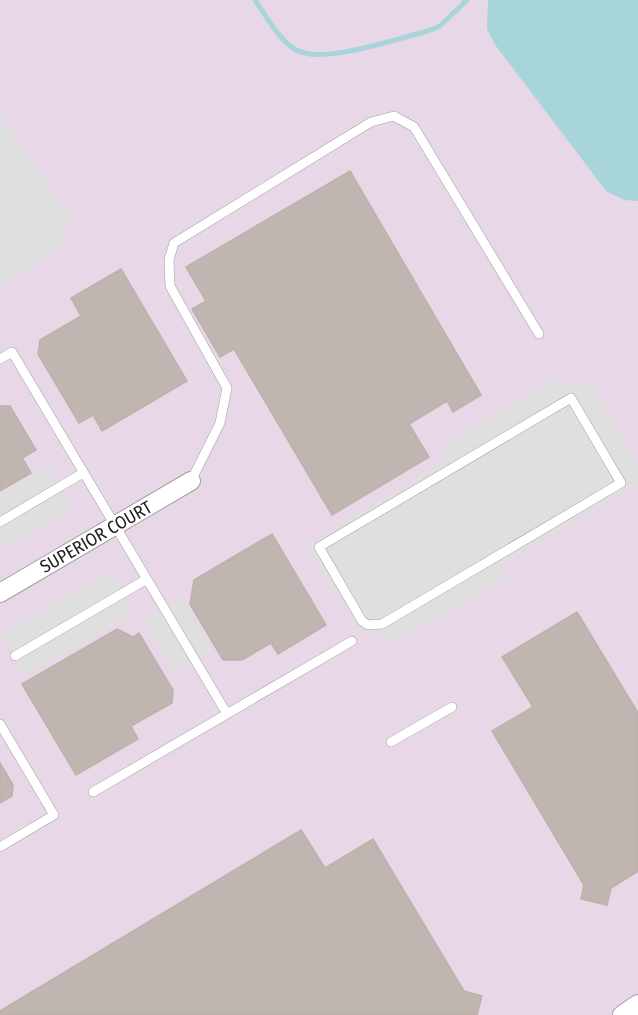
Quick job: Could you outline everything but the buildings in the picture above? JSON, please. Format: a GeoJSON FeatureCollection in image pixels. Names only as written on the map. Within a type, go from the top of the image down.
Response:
{"type":"FeatureCollection","features":[{"type":"Feature","properties":{"kind":"street","name":"SUPERIOR COURT"},"geometry":{"type":"LineString","coordinates":[[0,593],[191,481]]}},
{"type":"Feature","properties":{"kind":"street"},"geometry":{"type":"LineString","coordinates":[[621,1015],[638,1004]]}},
{"type":"Feature","properties":{"kind":"lane"},"geometry":{"type":"LineString","coordinates":[[191,481],[220,423],[227,388],[170,286],[169,260],[174,243],[371,122],[394,116],[414,127],[539,334]]}},
{"type":"Feature","properties":{"kind":"lane"},"geometry":{"type":"LineString","coordinates":[[0,358],[12,352],[227,714]]}},
{"type":"Feature","properties":{"kind":"lane"},"geometry":{"type":"LineString","coordinates":[[571,398],[621,483],[375,625],[363,621],[319,547],[571,398]]}},
{"type":"Feature","properties":{"kind":"lane"},"geometry":{"type":"LineString","coordinates":[[0,522],[83,473]]}},
{"type":"Feature","properties":{"kind":"lane"},"geometry":{"type":"LineString","coordinates":[[15,656],[147,579]]}},
{"type":"Feature","properties":{"kind":"lane"},"geometry":{"type":"LineString","coordinates":[[93,792],[352,641]]}},
{"type":"Feature","properties":{"kind":"lane"},"geometry":{"type":"LineString","coordinates":[[391,742],[452,707]]}},
{"type":"Feature","properties":{"kind":"lane"},"geometry":{"type":"LineString","coordinates":[[0,724],[54,815],[0,847]]}},
{"type":"Feature","properties":{"kind":"shaded area"},"geometry":{"type":"Polygon","coordinates":[[[0,0],[638,0],[638,1015],[0,1015],[0,0]]]}},
{"type":"Feature","properties":{"kind":"shaded area"},"geometry":{"type":"Polygon","coordinates":[[[0,116],[73,221],[61,229],[69,241],[0,287],[0,116]]]}},
{"type":"Feature","properties":{"kind":"shaded area"},"geometry":{"type":"Polygon","coordinates":[[[561,376],[570,389],[588,379],[638,463],[638,484],[500,564],[506,578],[391,645],[384,633],[369,634],[359,629],[307,545],[448,461],[440,447],[561,376]]]}},
{"type":"Feature","properties":{"kind":"shaded area"},"geometry":{"type":"Polygon","coordinates":[[[47,466],[71,509],[0,550],[0,494],[47,466]]]}},
{"type":"Feature","properties":{"kind":"shaded area"},"geometry":{"type":"Polygon","coordinates":[[[112,571],[128,600],[124,603],[131,615],[25,676],[1,635],[112,571]]]}},
{"type":"Feature","properties":{"kind":"shaded area"},"geometry":{"type":"Polygon","coordinates":[[[181,599],[212,651],[175,672],[144,620],[181,599]]]}},
{"type":"Feature","properties":{"kind":"water"},"geometry":{"type":"Polygon","coordinates":[[[488,0],[638,0],[638,201],[624,200],[606,191],[496,46],[487,29],[488,0]]]}},
{"type":"Feature","properties":{"kind":"waterway"},"geometry":{"type":"LineString","coordinates":[[255,0],[284,40],[296,50],[308,54],[361,49],[428,31],[440,26],[467,0]]}}]}
